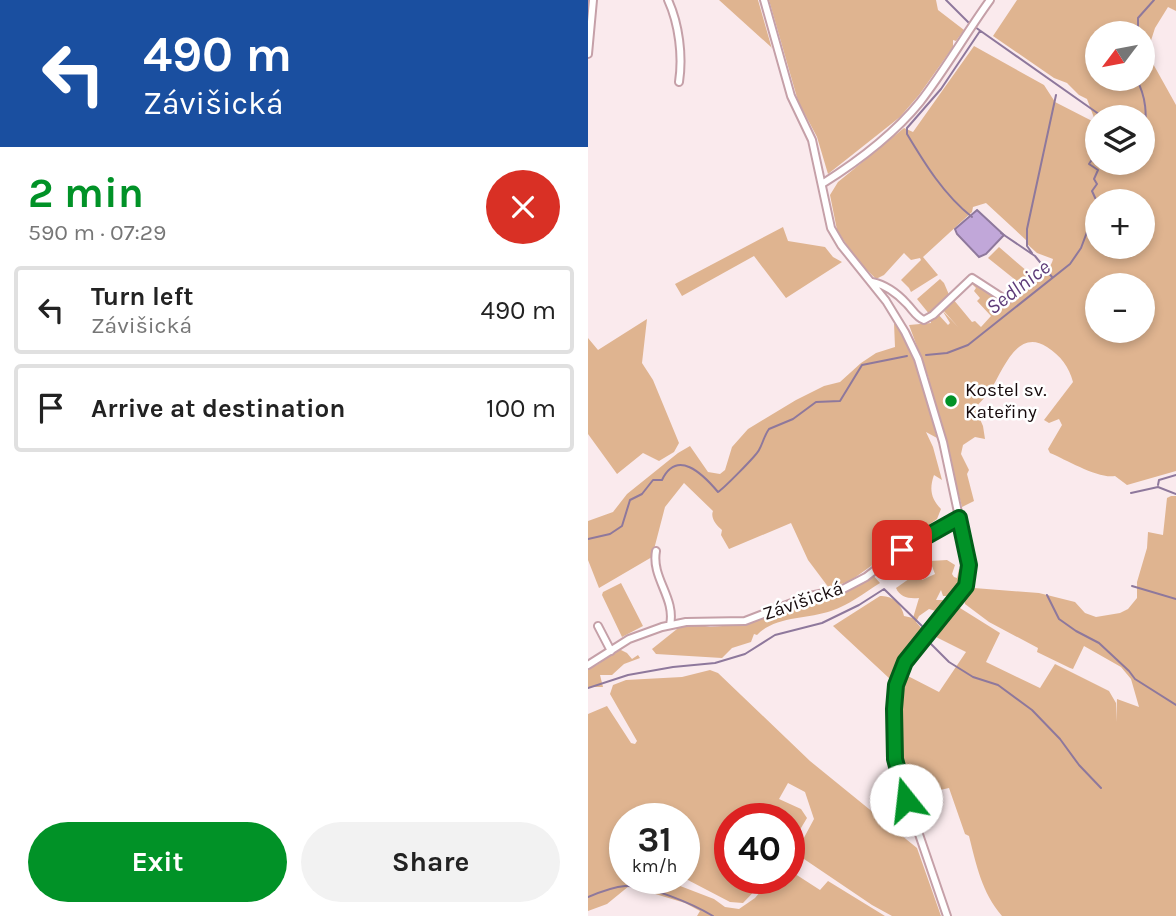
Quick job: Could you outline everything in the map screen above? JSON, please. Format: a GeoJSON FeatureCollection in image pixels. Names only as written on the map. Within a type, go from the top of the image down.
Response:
{"type":"FeatureCollection","features":[{"type":"Feature","properties":{"kind":"street"},"geometry":{"type":"LineString","coordinates":[[588,54],[593,0]]}},
{"type":"Feature","properties":{"kind":"street"},"geometry":{"type":"LineString","coordinates":[[668,0],[674,17],[681,58],[679,82]]}},
{"type":"Feature","properties":{"kind":"street"},"geometry":{"type":"LineString","coordinates":[[764,0],[791,96],[812,140],[834,234],[872,282],[905,332],[918,359],[943,442],[969,565],[966,586],[905,662],[897,678],[894,709],[897,770],[947,916]]}},
{"type":"Feature","properties":{"kind":"street"},"geometry":{"type":"LineString","coordinates":[[822,184],[844,171],[920,102],[990,0]]}},
{"type":"Feature","properties":{"kind":"street"},"geometry":{"type":"LineString","coordinates":[[872,282],[895,293],[918,317],[925,320],[972,278],[1006,300],[1019,292],[1031,277]]}},
{"type":"Feature","properties":{"kind":"street","name":"Závišická"},"geometry":{"type":"LineString","coordinates":[[588,665],[629,639],[670,625],[686,622],[745,621],[810,596],[843,589],[866,577],[902,550],[959,518]]}},
{"type":"Feature","properties":{"kind":"street"},"geometry":{"type":"LineString","coordinates":[[656,551],[656,569],[672,610],[670,625]]}},
{"type":"Feature","properties":{"kind":"street"},"geometry":{"type":"LineString","coordinates":[[598,626],[611,651]]}},
{"type":"Feature","properties":{"kind":"shaded area"},"geometry":{"type":"Polygon","coordinates":[[[719,0],[758,0],[772,49],[771,47],[719,0]]]}},
{"type":"Feature","properties":{"kind":"shaded area"},"geometry":{"type":"Polygon","coordinates":[[[769,0],[936,0],[938,10],[964,30],[956,41],[953,40],[953,47],[900,117],[828,174],[817,137],[798,101],[769,0]]]}},
{"type":"Feature","properties":{"kind":"shaded area"},"geometry":{"type":"Polygon","coordinates":[[[1017,0],[1176,0],[1176,11],[1168,7],[1155,28],[1155,21],[1085,21],[1085,91],[1155,91],[1155,67],[1176,105],[1176,471],[1127,485],[1115,476],[1091,472],[1050,453],[1048,449],[1062,425],[1059,419],[1049,423],[1044,420],[1073,382],[1067,367],[1056,354],[1036,342],[1027,343],[1012,354],[990,391],[975,408],[985,439],[975,437],[963,445],[961,454],[969,470],[967,474],[974,501],[962,507],[928,376],[909,325],[931,323],[937,313],[948,325],[950,323],[942,310],[958,327],[943,310],[953,299],[972,322],[975,321],[981,327],[991,316],[977,301],[980,298],[972,284],[991,292],[1001,306],[1023,293],[1039,279],[1053,259],[1037,253],[986,203],[973,207],[972,212],[923,257],[938,275],[911,292],[901,280],[920,258],[911,260],[904,253],[884,275],[876,279],[856,259],[837,230],[830,195],[838,182],[904,128],[913,132],[974,46],[1044,85],[1055,102],[1085,117],[1085,175],[1155,175],[1155,105],[1089,105],[1087,99],[1067,83],[1054,78],[993,36],[1017,0]]]}},
{"type":"Feature","properties":{"kind":"shaded area"},"geometry":{"type":"Polygon","coordinates":[[[977,210],[1004,235],[986,254],[979,257],[955,229],[977,210]]]}},
{"type":"Feature","properties":{"kind":"shaded area"},"geometry":{"type":"Polygon","coordinates":[[[783,227],[788,241],[825,247],[833,257],[842,262],[786,298],[754,256],[682,296],[675,284],[783,227]]]}},
{"type":"Feature","properties":{"kind":"shaded area"},"geometry":{"type":"Polygon","coordinates":[[[999,247],[1028,272],[1029,276],[1023,286],[988,258],[999,247]]]}},
{"type":"Feature","properties":{"kind":"shaded area"},"geometry":{"type":"Polygon","coordinates":[[[940,279],[950,297],[930,315],[917,299],[940,279]]]}},
{"type":"Feature","properties":{"kind":"shaded area"},"geometry":{"type":"Polygon","coordinates":[[[647,319],[642,363],[653,380],[679,443],[674,452],[659,461],[643,453],[617,474],[588,434],[588,338],[598,350],[647,319]]]}},
{"type":"Feature","properties":{"kind":"shaded area"},"geometry":{"type":"Polygon","coordinates":[[[894,323],[915,362],[937,438],[926,432],[942,480],[934,475],[932,494],[941,509],[937,519],[850,581],[829,588],[808,560],[791,523],[729,549],[721,535],[722,530],[713,519],[713,511],[684,483],[665,507],[652,557],[599,588],[588,560],[588,521],[613,512],[627,494],[690,446],[708,472],[720,474],[725,470],[732,447],[748,429],[796,400],[824,386],[840,382],[876,353],[895,347],[894,323]]]}},
{"type":"Feature","properties":{"kind":"shaded area"},"geometry":{"type":"Polygon","coordinates":[[[1176,496],[1176,916],[1002,916],[985,888],[969,836],[965,834],[949,788],[909,797],[896,735],[896,703],[902,673],[939,692],[966,652],[934,636],[954,610],[960,608],[1000,633],[986,662],[1040,688],[1055,664],[1109,691],[1116,703],[1116,722],[1117,699],[1139,707],[1131,679],[1121,667],[1084,646],[1073,669],[1070,668],[1037,652],[1038,648],[989,622],[965,604],[964,599],[974,588],[1039,593],[1075,602],[1085,613],[1096,617],[1120,613],[1128,609],[1137,598],[1137,582],[1147,548],[1148,532],[1163,535],[1167,498],[1176,496]]]}},
{"type":"Feature","properties":{"kind":"shaded area"},"geometry":{"type":"Polygon","coordinates":[[[914,545],[923,552],[918,554],[918,561],[923,558],[928,569],[919,573],[922,580],[935,574],[930,561],[947,560],[955,565],[952,574],[954,577],[957,578],[959,569],[962,570],[961,577],[953,596],[943,596],[941,590],[936,600],[943,600],[942,610],[939,612],[929,609],[919,616],[916,622],[924,631],[901,657],[890,679],[833,626],[880,596],[896,601],[904,616],[913,618],[919,598],[905,597],[896,588],[916,574],[901,553],[914,545]]]}},
{"type":"Feature","properties":{"kind":"shaded area"},"geometry":{"type":"Polygon","coordinates":[[[872,574],[880,583],[850,602],[822,614],[773,624],[757,635],[754,634],[751,642],[732,648],[722,658],[656,654],[652,649],[682,625],[735,625],[837,594],[872,574]]]}},
{"type":"Feature","properties":{"kind":"shaded area"},"geometry":{"type":"Polygon","coordinates":[[[621,583],[643,626],[622,637],[602,595],[621,583]]]}},
{"type":"Feature","properties":{"kind":"shaded area"},"geometry":{"type":"Polygon","coordinates":[[[619,649],[632,659],[638,655],[640,658],[624,664],[612,675],[600,675],[603,687],[588,687],[588,667],[597,665],[619,649]]]}},
{"type":"Feature","properties":{"kind":"shaded area"},"geometry":{"type":"Polygon","coordinates":[[[710,670],[718,673],[810,761],[917,848],[941,916],[892,916],[805,860],[805,836],[814,819],[805,792],[788,783],[779,799],[788,803],[714,803],[714,894],[700,886],[700,803],[609,803],[609,894],[619,894],[607,904],[588,911],[588,714],[607,706],[631,743],[635,744],[637,741],[610,694],[613,685],[626,680],[682,677],[710,670]]]}},
{"type":"Feature","properties":{"kind":"shaded area"},"geometry":{"type":"Polygon","coordinates":[[[805,880],[820,890],[828,881],[885,916],[697,916],[700,911],[685,903],[655,894],[700,894],[725,907],[739,909],[758,894],[805,894],[805,880]]]}},
{"type":"Feature","properties":{"kind":"shaded area"},"geometry":{"type":"Polygon","coordinates":[[[715,894],[752,894],[743,903],[730,902],[715,894]]]}},
{"type":"Feature","properties":{"kind":"waterway"},"geometry":{"type":"LineString","coordinates":[[946,0],[970,24]]}},
{"type":"Feature","properties":{"kind":"waterway","name":"Sedlnice"},"geometry":{"type":"LineString","coordinates":[[1138,21],[1154,0]]}},
{"type":"Feature","properties":{"kind":"waterway"},"geometry":{"type":"LineString","coordinates":[[975,27],[1086,105]]}},
{"type":"Feature","properties":{"kind":"waterway"},"geometry":{"type":"LineString","coordinates":[[972,217],[936,178],[907,134],[907,128],[941,89],[980,31]]}},
{"type":"Feature","properties":{"kind":"waterway","name":"Sedlnice"},"geometry":{"type":"LineString","coordinates":[[1142,91],[1145,105]]}},
{"type":"Feature","properties":{"kind":"waterway"},"geometry":{"type":"LineString","coordinates":[[1032,253],[1027,246],[1027,229],[1056,95]]}},
{"type":"Feature","properties":{"kind":"waterway","name":"Sedlnice"},"geometry":{"type":"LineString","coordinates":[[1093,189],[1097,184],[1094,179],[1096,175]]}},
{"type":"Feature","properties":{"kind":"waterway"},"geometry":{"type":"LineString","coordinates":[[1001,233],[1035,256],[1052,277]]}},
{"type":"Feature","properties":{"kind":"waterway","name":"Sedlnice"},"geometry":{"type":"LineString","coordinates":[[926,355],[947,353],[968,345],[1070,264],[1085,237]]}},
{"type":"Feature","properties":{"kind":"waterway","name":"Sedlnice"},"geometry":{"type":"LineString","coordinates":[[588,539],[610,534],[622,526],[630,500],[642,494],[653,480],[662,480],[675,466],[690,467],[718,492],[757,453],[769,429],[793,419],[816,402],[840,401],[862,365],[907,356]]}},
{"type":"Feature","properties":{"kind":"waterway"},"geometry":{"type":"LineString","coordinates":[[1158,485],[1159,480],[1176,475]]}},
{"type":"Feature","properties":{"kind":"waterway"},"geometry":{"type":"LineString","coordinates":[[1131,493],[1158,487],[1176,494]]}},
{"type":"Feature","properties":{"kind":"waterway"},"geometry":{"type":"LineString","coordinates":[[1132,586],[1176,599]]}},
{"type":"Feature","properties":{"kind":"waterway"},"geometry":{"type":"LineString","coordinates":[[588,688],[628,675],[715,663],[745,654],[775,635],[822,623],[884,589],[923,627],[925,633]]}},
{"type":"Feature","properties":{"kind":"waterway"},"geometry":{"type":"LineString","coordinates":[[1047,595],[1059,619],[1099,643],[1135,679],[1176,705]]}},
{"type":"Feature","properties":{"kind":"waterway"},"geometry":{"type":"LineString","coordinates":[[926,639],[949,662],[973,677],[998,685],[1032,710],[1101,788]]}},
{"type":"Feature","properties":{"kind":"waterway"},"geometry":{"type":"LineString","coordinates":[[588,897],[615,887],[635,887],[670,896],[713,916]]}},
{"type":"Feature","properties":{"kind":"place","name":"Kostel sv. Kateřiny"},"geometry":{"type":"Point","coordinates":[951,401]}},
{"type":"Feature","properties":{"kind":"route"},"geometry":{"type":"LineString","coordinates":[[902,550],[959,518],[969,570],[965,589],[905,662],[897,678],[894,709],[895,759],[906,800]]}}]}
